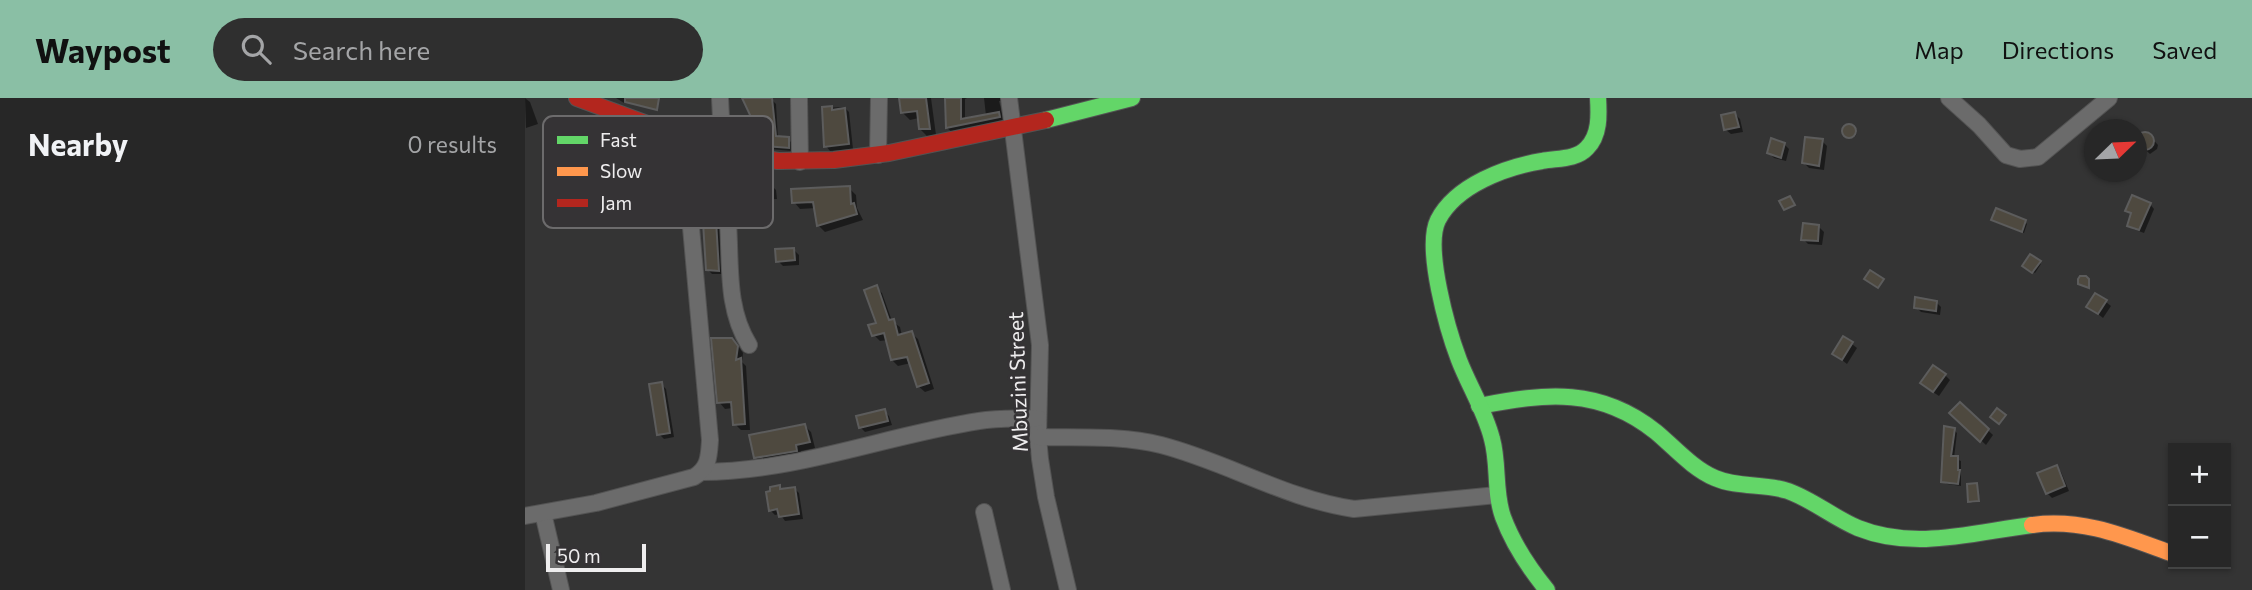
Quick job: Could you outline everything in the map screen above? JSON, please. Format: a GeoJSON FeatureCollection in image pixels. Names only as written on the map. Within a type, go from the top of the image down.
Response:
{"type":"FeatureCollection","features":[{"type":"Feature","properties":{"kind":"street"},"geometry":{"type":"LineString","coordinates":[[577,98],[625,116]]}},
{"type":"Feature","properties":{"kind":"street"},"geometry":{"type":"LineString","coordinates":[[720,98],[721,116]]}},
{"type":"Feature","properties":{"kind":"street"},"geometry":{"type":"LineString","coordinates":[[799,98],[800,162]]}},
{"type":"Feature","properties":{"kind":"street"},"geometry":{"type":"LineString","coordinates":[[878,155],[879,98]]}},
{"type":"Feature","properties":{"kind":"street","name":"Mbuzini Street"},"geometry":{"type":"LineString","coordinates":[[1009,98],[1040,345],[1038,437],[1046,497],[1068,590]]}},
{"type":"Feature","properties":{"kind":"street"},"geometry":{"type":"LineString","coordinates":[[773,160],[800,162],[878,155],[1011,129],[1132,98]]}},
{"type":"Feature","properties":{"kind":"street"},"geometry":{"type":"LineString","coordinates":[[1547,590],[1527,565],[1511,537],[1497,495],[1492,439],[1458,356],[1432,246],[1433,231],[1439,218],[1455,201],[1486,178],[1537,161],[1573,156],[1584,151],[1593,142],[1597,131],[1598,98]]}},
{"type":"Feature","properties":{"kind":"street"},"geometry":{"type":"LineString","coordinates":[[1949,98],[1979,125],[2006,155],[2020,159],[2038,157],[2109,98]]}},
{"type":"Feature","properties":{"kind":"street"},"geometry":{"type":"LineString","coordinates":[[525,516],[596,503],[694,477],[702,472],[707,464],[710,440],[691,228]]}},
{"type":"Feature","properties":{"kind":"street"},"geometry":{"type":"LineString","coordinates":[[728,228],[733,299],[741,331],[750,345]]}},
{"type":"Feature","properties":{"kind":"street"},"geometry":{"type":"LineString","coordinates":[[1479,406],[1561,394],[1595,399],[1637,418],[1711,477],[1789,491],[1854,527],[1880,535],[1947,539],[2039,525],[2083,524],[2168,552]]}},
{"type":"Feature","properties":{"kind":"street"},"geometry":{"type":"LineString","coordinates":[[702,472],[729,472],[769,466],[980,420],[1038,418]]}},
{"type":"Feature","properties":{"kind":"street"},"geometry":{"type":"LineString","coordinates":[[1038,437],[1138,440],[1160,445],[1278,489],[1337,507],[1354,509],[1497,495]]}},
{"type":"Feature","properties":{"kind":"street"},"geometry":{"type":"LineString","coordinates":[[984,512],[1002,590]]}},
{"type":"Feature","properties":{"kind":"street"},"geometry":{"type":"LineString","coordinates":[[543,513],[561,590]]}},
{"type":"Feature","properties":{"kind":"building"},"geometry":{"type":"Polygon","coordinates":[[[625,98],[659,98],[657,110],[625,102],[625,98]]]}},
{"type":"Feature","properties":{"kind":"building"},"geometry":{"type":"Polygon","coordinates":[[[742,98],[772,98],[776,136],[789,137],[789,148],[773,147],[773,116],[751,116],[742,98]]]}},
{"type":"Feature","properties":{"kind":"building"},"geometry":{"type":"Polygon","coordinates":[[[899,98],[926,98],[930,129],[919,129],[917,111],[901,113],[899,98]]]}},
{"type":"Feature","properties":{"kind":"building"},"geometry":{"type":"Polygon","coordinates":[[[945,98],[961,98],[961,119],[999,112],[1000,117],[946,128],[945,98]]]}},
{"type":"Feature","properties":{"kind":"building"},"geometry":{"type":"Polygon","coordinates":[[[832,106],[832,110],[845,108],[849,144],[824,147],[822,107],[832,106]]]}},
{"type":"Feature","properties":{"kind":"building"},"geometry":{"type":"Polygon","coordinates":[[[1735,112],[1739,127],[1724,130],[1721,115],[1735,112]]]}},
{"type":"Feature","properties":{"kind":"building"},"geometry":{"type":"Polygon","coordinates":[[[1846,124],[1852,124],[1856,131],[1852,138],[1846,138],[1842,134],[1842,128],[1846,124]]]}},
{"type":"Feature","properties":{"kind":"building"},"geometry":{"type":"Polygon","coordinates":[[[2147,133],[2153,138],[2153,144],[2147,149],[2147,133]]]}},
{"type":"Feature","properties":{"kind":"building"},"geometry":{"type":"Polygon","coordinates":[[[1805,137],[1823,139],[1819,166],[1802,163],[1805,137]]]}},
{"type":"Feature","properties":{"kind":"building"},"geometry":{"type":"Polygon","coordinates":[[[1771,138],[1785,143],[1781,158],[1767,153],[1771,138]]]}},
{"type":"Feature","properties":{"kind":"building"},"geometry":{"type":"Polygon","coordinates":[[[850,186],[851,204],[854,203],[857,214],[817,226],[813,202],[792,203],[791,189],[850,186]]]}},
{"type":"Feature","properties":{"kind":"building"},"geometry":{"type":"Polygon","coordinates":[[[2132,195],[2151,203],[2139,230],[2127,226],[2131,213],[2125,211],[2132,195]]]}},
{"type":"Feature","properties":{"kind":"building"},"geometry":{"type":"Polygon","coordinates":[[[1790,196],[1795,205],[1784,210],[1779,201],[1790,196]]]}},
{"type":"Feature","properties":{"kind":"building"},"geometry":{"type":"Polygon","coordinates":[[[1996,208],[2026,220],[2022,232],[1991,220],[1996,208]]]}},
{"type":"Feature","properties":{"kind":"building"},"geometry":{"type":"Polygon","coordinates":[[[1803,223],[1819,225],[1818,241],[1801,240],[1803,223]]]}},
{"type":"Feature","properties":{"kind":"building"},"geometry":{"type":"Polygon","coordinates":[[[703,228],[716,228],[719,271],[706,270],[703,228]]]}},
{"type":"Feature","properties":{"kind":"building"},"geometry":{"type":"Polygon","coordinates":[[[794,248],[795,260],[776,262],[775,249],[794,248]]]}},
{"type":"Feature","properties":{"kind":"building"},"geometry":{"type":"Polygon","coordinates":[[[2030,254],[2041,261],[2032,273],[2022,266],[2030,254]]]}},
{"type":"Feature","properties":{"kind":"building"},"geometry":{"type":"Polygon","coordinates":[[[1870,270],[1884,279],[1878,288],[1864,279],[1870,270]]]}},
{"type":"Feature","properties":{"kind":"building"},"geometry":{"type":"Polygon","coordinates":[[[2080,276],[2089,279],[2089,288],[2078,284],[2080,276]]]}},
{"type":"Feature","properties":{"kind":"building"},"geometry":{"type":"Polygon","coordinates":[[[877,285],[889,320],[894,319],[898,335],[912,331],[929,383],[917,387],[907,357],[891,360],[884,333],[872,336],[868,325],[876,323],[864,290],[877,285]]]}},
{"type":"Feature","properties":{"kind":"building"},"geometry":{"type":"Polygon","coordinates":[[[2095,293],[2107,300],[2098,314],[2086,307],[2095,293]]]}},
{"type":"Feature","properties":{"kind":"building"},"geometry":{"type":"Polygon","coordinates":[[[1915,297],[1937,301],[1936,311],[1914,308],[1915,297]]]}},
{"type":"Feature","properties":{"kind":"building"},"geometry":{"type":"Polygon","coordinates":[[[1843,336],[1853,342],[1842,360],[1832,354],[1843,336]]]}},
{"type":"Feature","properties":{"kind":"building"},"geometry":{"type":"Polygon","coordinates":[[[711,338],[732,338],[738,346],[736,360],[741,358],[745,424],[733,425],[731,402],[717,403],[711,338]]]}},
{"type":"Feature","properties":{"kind":"building"},"geometry":{"type":"Polygon","coordinates":[[[1933,365],[1946,374],[1933,392],[1920,383],[1933,365]]]}},
{"type":"Feature","properties":{"kind":"building"},"geometry":{"type":"Polygon","coordinates":[[[662,382],[670,433],[657,435],[649,384],[662,382]]]}},
{"type":"Feature","properties":{"kind":"building"},"geometry":{"type":"Polygon","coordinates":[[[1960,402],[1989,429],[1980,442],[1949,413],[1960,402]]]}},
{"type":"Feature","properties":{"kind":"building"},"geometry":{"type":"Polygon","coordinates":[[[1997,408],[2006,415],[1999,424],[1990,417],[1997,408]]]}},
{"type":"Feature","properties":{"kind":"building"},"geometry":{"type":"Polygon","coordinates":[[[885,409],[888,421],[859,428],[856,416],[885,409]]]}},
{"type":"Feature","properties":{"kind":"building"},"geometry":{"type":"Polygon","coordinates":[[[805,424],[810,442],[796,445],[797,451],[754,458],[749,435],[805,424]]]}},
{"type":"Feature","properties":{"kind":"building"},"geometry":{"type":"Polygon","coordinates":[[[1944,426],[1955,428],[1951,456],[1958,456],[1958,484],[1941,482],[1944,426]]]}},
{"type":"Feature","properties":{"kind":"building"},"geometry":{"type":"Polygon","coordinates":[[[2057,465],[2065,486],[2046,494],[2037,473],[2057,465]]]}},
{"type":"Feature","properties":{"kind":"building"},"geometry":{"type":"Polygon","coordinates":[[[1977,483],[1979,501],[1968,502],[1967,484],[1977,483]]]}},
{"type":"Feature","properties":{"kind":"building"},"geometry":{"type":"Polygon","coordinates":[[[780,485],[780,489],[795,487],[799,514],[779,517],[777,509],[769,511],[766,492],[770,491],[770,487],[780,485]]]}},
{"type":"Feature","properties":{"kind":"traffic: fast"},"geometry":{"type":"LineString","coordinates":[[1046,120],[1132,98]]}},
{"type":"Feature","properties":{"kind":"traffic: fast"},"geometry":{"type":"LineString","coordinates":[[1547,590],[1522,555],[1503,517],[1498,498],[1492,439],[1459,360],[1439,290],[1434,233],[1446,208],[1457,197],[1483,180],[1513,168],[1572,157],[1583,152],[1596,131],[1598,98]]}},
{"type":"Feature","properties":{"kind":"traffic: fast"},"geometry":{"type":"LineString","coordinates":[[1479,406],[1527,398],[1572,397],[1614,407],[1635,417],[1691,463],[1715,478],[1788,491],[1849,524],[1880,535],[1945,538],[2032,525]]}},
{"type":"Feature","properties":{"kind":"traffic: slow"},"geometry":{"type":"LineString","coordinates":[[2032,525],[2069,524],[2104,530],[2168,552]]}},
{"type":"Feature","properties":{"kind":"traffic: jam"},"geometry":{"type":"LineString","coordinates":[[577,98],[626,116]]}},
{"type":"Feature","properties":{"kind":"traffic: jam"},"geometry":{"type":"LineString","coordinates":[[773,160],[834,160],[889,153],[1046,120]]}}]}
